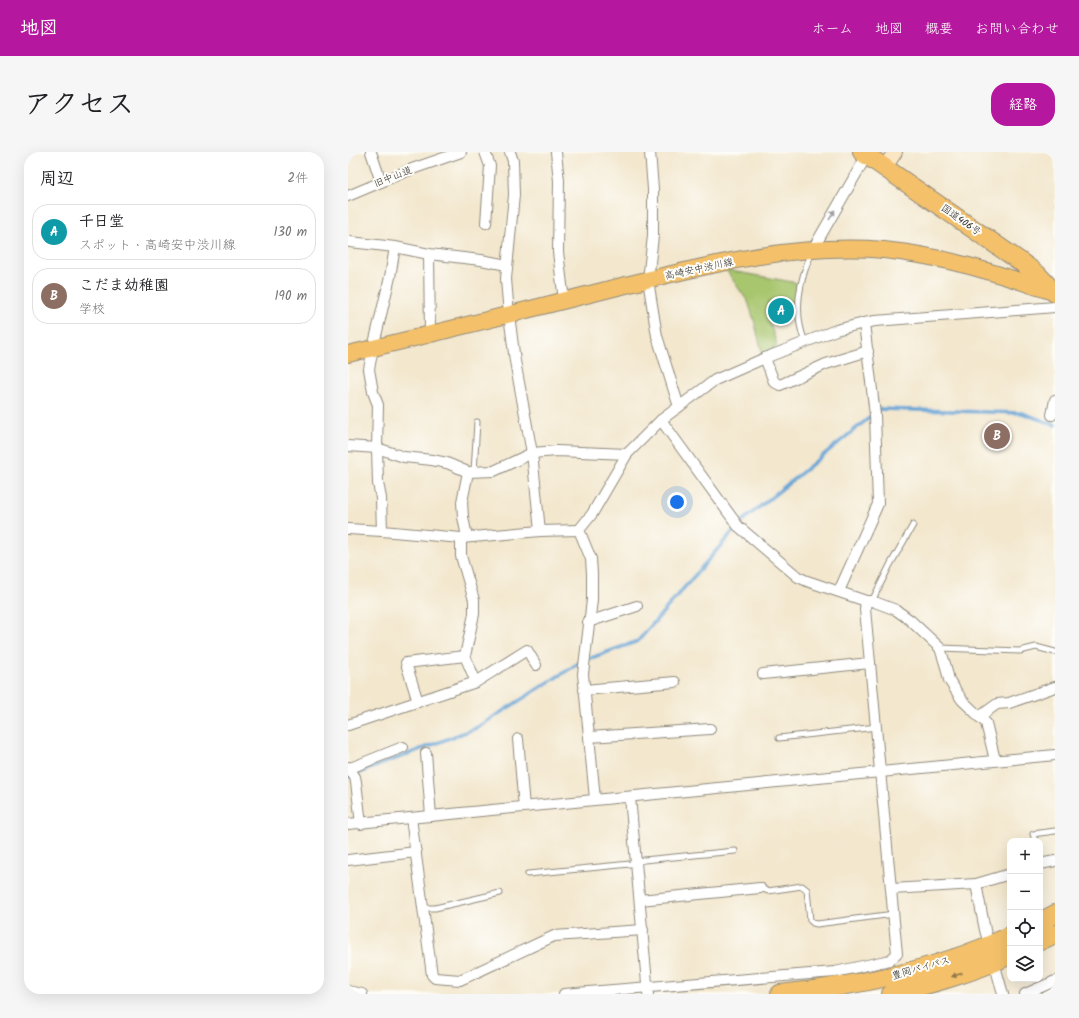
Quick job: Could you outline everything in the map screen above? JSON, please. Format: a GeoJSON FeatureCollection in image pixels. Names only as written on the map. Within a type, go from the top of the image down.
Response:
{"type":"FeatureCollection","features":[{"type":"Feature","properties":{"kind":"highway","name":"国道406号"},"geometry":{"type":"LineString","coordinates":[[865,153],[1022,262],[1037,274],[1054,297]]}},
{"type":"Feature","properties":{"kind":"highway"},"geometry":{"type":"LineString","coordinates":[[1043,920],[1055,914]]}},
{"type":"Feature","properties":{"kind":"highway"},"geometry":{"type":"LineString","coordinates":[[1043,940],[1055,934]]}},
{"type":"Feature","properties":{"kind":"highway","name":"豊岡バイパス"},"geometry":{"type":"LineString","coordinates":[[891,994],[950,978],[991,954],[1007,939]]}},
{"type":"Feature","properties":{"kind":"highway","name":"豊岡バイパス"},"geometry":{"type":"LineString","coordinates":[[780,994],[828,989],[883,979],[928,967],[991,954],[1007,955]]}},
{"type":"Feature","properties":{"kind":"main road","name":"高崎安中渋川線"},"geometry":{"type":"LineString","coordinates":[[348,354],[648,280],[732,262],[813,249],[883,250],[949,260],[982,269],[1054,297]]}},
{"type":"Feature","properties":{"kind":"street"},"geometry":{"type":"LineString","coordinates":[[371,152],[381,182]]}},
{"type":"Feature","properties":{"kind":"street","name":"旧中山道"},"geometry":{"type":"LineString","coordinates":[[348,196],[412,169],[461,152]]}},
{"type":"Feature","properties":{"kind":"street"},"geometry":{"type":"LineString","coordinates":[[485,152],[490,166],[486,223]]}},
{"type":"Feature","properties":{"kind":"street"},"geometry":{"type":"LineString","coordinates":[[510,152],[513,161],[514,195],[506,279],[515,361],[532,453],[540,531]]}},
{"type":"Feature","properties":{"kind":"street"},"geometry":{"type":"LineString","coordinates":[[556,152],[558,181],[558,252],[564,301]]}},
{"type":"Feature","properties":{"kind":"street"},"geometry":{"type":"LineString","coordinates":[[650,152],[653,236],[648,280],[657,336],[679,407]]}},
{"type":"Feature","properties":{"kind":"street"},"geometry":{"type":"LineString","coordinates":[[885,167],[895,152]]}},
{"type":"Feature","properties":{"kind":"street"},"geometry":{"type":"LineString","coordinates":[[813,249],[865,153]]}},
{"type":"Feature","properties":{"kind":"street"},"geometry":{"type":"LineString","coordinates":[[348,241],[507,265]]}},
{"type":"Feature","properties":{"kind":"street"},"geometry":{"type":"LineString","coordinates":[[382,531],[377,448],[378,405],[373,392],[370,369],[373,348],[390,277],[395,247]]}},
{"type":"Feature","properties":{"kind":"street"},"geometry":{"type":"LineString","coordinates":[[429,254],[430,334]]}},
{"type":"Feature","properties":{"kind":"street"},"geometry":{"type":"LineString","coordinates":[[348,529],[464,538],[540,531],[579,530],[592,514],[628,454],[660,420],[715,380],[765,358],[836,330],[864,323],[1054,297]]}},
{"type":"Feature","properties":{"kind":"street"},"geometry":{"type":"LineString","coordinates":[[839,591],[878,504],[875,415],[864,323]]}},
{"type":"Feature","properties":{"kind":"street"},"geometry":{"type":"LineString","coordinates":[[765,358],[774,382],[780,385],[826,364],[868,351]]}},
{"type":"Feature","properties":{"kind":"street"},"geometry":{"type":"LineString","coordinates":[[1052,415],[1055,400]]}},
{"type":"Feature","properties":{"kind":"street"},"geometry":{"type":"LineString","coordinates":[[660,420],[738,526],[798,577],[896,610],[910,620],[940,648],[949,680],[962,700],[986,723],[995,760]]}},
{"type":"Feature","properties":{"kind":"street"},"geometry":{"type":"LineString","coordinates":[[348,446],[377,448],[404,457],[447,463],[471,472],[494,471],[532,453],[557,451],[628,454]]}},
{"type":"Feature","properties":{"kind":"street"},"geometry":{"type":"LineString","coordinates":[[471,472],[462,502],[464,538],[461,556],[474,600],[474,614],[465,656],[476,682]]}},
{"type":"Feature","properties":{"kind":"street"},"geometry":{"type":"LineString","coordinates":[[579,530],[591,559],[592,574],[592,600],[583,665],[584,690],[595,799]]}},
{"type":"Feature","properties":{"kind":"street"},"geometry":{"type":"LineString","coordinates":[[564,994],[648,991],[836,972],[890,960],[898,954],[870,663],[866,609],[869,601]]}},
{"type":"Feature","properties":{"kind":"street"},"geometry":{"type":"LineString","coordinates":[[588,622],[637,606]]}},
{"type":"Feature","properties":{"kind":"street"},"geometry":{"type":"LineString","coordinates":[[348,725],[476,682],[527,650],[536,665]]}},
{"type":"Feature","properties":{"kind":"street"},"geometry":{"type":"LineString","coordinates":[[418,702],[406,663],[465,656]]}},
{"type":"Feature","properties":{"kind":"street"},"geometry":{"type":"LineString","coordinates":[[763,674],[870,663]]}},
{"type":"Feature","properties":{"kind":"street"},"geometry":{"type":"LineString","coordinates":[[584,690],[675,682]]}},
{"type":"Feature","properties":{"kind":"street"},"geometry":{"type":"LineString","coordinates":[[979,716],[997,704],[1009,703],[1055,687]]}},
{"type":"Feature","properties":{"kind":"street"},"geometry":{"type":"LineString","coordinates":[[589,737],[710,729]]}},
{"type":"Feature","properties":{"kind":"street"},"geometry":{"type":"LineString","coordinates":[[518,739],[524,807]]}},
{"type":"Feature","properties":{"kind":"street"},"geometry":{"type":"LineString","coordinates":[[361,824],[350,771],[403,747]]}},
{"type":"Feature","properties":{"kind":"street"},"geometry":{"type":"LineString","coordinates":[[426,752],[432,816]]}},
{"type":"Feature","properties":{"kind":"street"},"geometry":{"type":"LineString","coordinates":[[348,824],[361,824],[595,799],[630,797],[1055,755]]}},
{"type":"Feature","properties":{"kind":"street"},"geometry":{"type":"LineString","coordinates":[[630,797],[648,991]]}},
{"type":"Feature","properties":{"kind":"street"},"geometry":{"type":"LineString","coordinates":[[411,818],[433,977],[460,980],[554,936],[642,930]]}},
{"type":"Feature","properties":{"kind":"street"},"geometry":{"type":"LineString","coordinates":[[348,860],[416,852]]}},
{"type":"Feature","properties":{"kind":"street"},"geometry":{"type":"LineString","coordinates":[[1043,863],[1055,861]]}},
{"type":"Feature","properties":{"kind":"street"},"geometry":{"type":"LineString","coordinates":[[892,889],[976,884],[1007,875]]}},
{"type":"Feature","properties":{"kind":"street"},"geometry":{"type":"LineString","coordinates":[[976,884],[991,954],[1003,994]]}},
{"type":"Feature","properties":{"kind":"street"},"geometry":{"type":"LineString","coordinates":[[640,900],[760,888]]}},
{"type":"Feature","properties":{"kind":"street"},"geometry":{"type":"LineString","coordinates":[[1025,994],[1055,981]]}},
{"type":"Feature","properties":{"kind":"street"},"geometry":{"type":"LineString","coordinates":[[348,991],[362,994]]}},
{"type":"Feature","properties":{"kind":"lane"},"geometry":{"type":"LineString","coordinates":[[805,342],[801,332],[799,320],[800,292],[813,249]]}},
{"type":"Feature","properties":{"kind":"lane"},"geometry":{"type":"LineString","coordinates":[[471,472],[477,422]]}},
{"type":"Feature","properties":{"kind":"lane"},"geometry":{"type":"LineString","coordinates":[[869,601],[913,524]]}},
{"type":"Feature","properties":{"kind":"lane"},"geometry":{"type":"LineString","coordinates":[[940,648],[1020,651],[1036,647],[1055,652]]}},
{"type":"Feature","properties":{"kind":"lane"},"geometry":{"type":"LineString","coordinates":[[779,738],[877,727]]}},
{"type":"Feature","properties":{"kind":"lane"},"geometry":{"type":"LineString","coordinates":[[1034,838],[1033,834],[1055,831]]}},
{"type":"Feature","properties":{"kind":"lane"},"geometry":{"type":"LineString","coordinates":[[528,874],[735,851]]}},
{"type":"Feature","properties":{"kind":"lane"},"geometry":{"type":"LineString","coordinates":[[760,888],[768,891],[802,886],[807,890],[810,920],[817,924],[894,914]]}},
{"type":"Feature","properties":{"kind":"lane"},"geometry":{"type":"LineString","coordinates":[[424,908],[434,908],[500,893]]}},
{"type":"Feature","properties":{"kind":"green space"},"geometry":{"type":"Polygon","coordinates":[[[726,270],[798,283],[797,302],[768,302],[768,318],[777,344],[775,348],[762,353],[748,302],[726,270]]]}},
{"type":"Feature","properties":{"kind":"building"},"geometry":{"type":"Polygon","coordinates":[[[769,303],[783,303],[783,306],[793,306],[793,316],[769,317],[769,303]]]}},
{"type":"Feature","properties":{"kind":"waterway"},"geometry":{"type":"LineString","coordinates":[[741,522],[880,409],[1022,413],[1055,425]]}},
{"type":"Feature","properties":{"kind":"waterway"},"geometry":{"type":"LineString","coordinates":[[348,777],[476,728],[579,663],[638,641],[735,529]]}},
{"type":"Feature","properties":{"kind":"place","name":"千日堂"},"geometry":{"type":"Point","coordinates":[781,311]}},
{"type":"Feature","properties":{"kind":"place","name":"こだま幼稚園"},"geometry":{"type":"Point","coordinates":[997,436]}}]}
